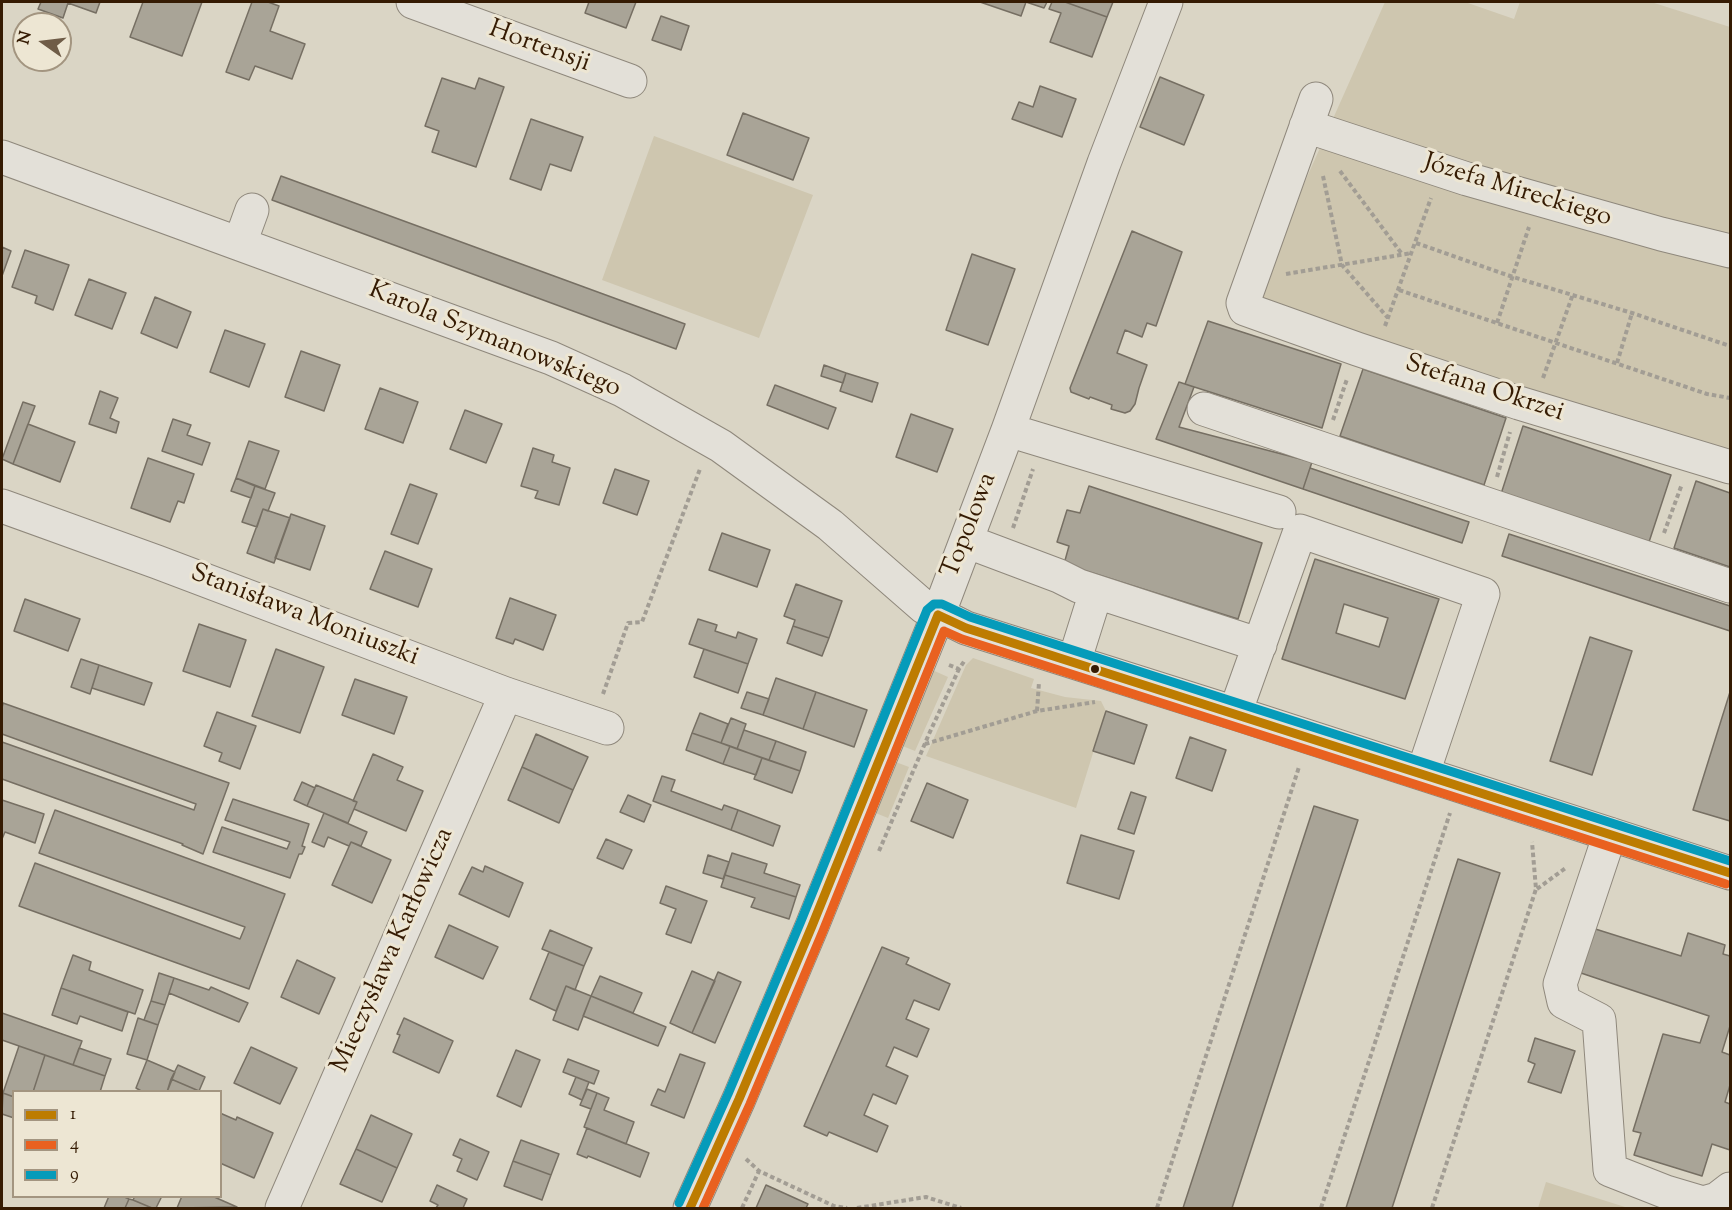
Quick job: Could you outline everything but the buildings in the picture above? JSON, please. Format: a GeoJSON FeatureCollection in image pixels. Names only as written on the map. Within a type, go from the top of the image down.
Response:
{"type":"FeatureCollection","features":[{"type":"Feature","properties":{"kind":"street","name":"Hortensji"},"geometry":{"type":"LineString","coordinates":[[413,2],[630,81]]}},
{"type":"Feature","properties":{"kind":"street","name":"Topolowa"},"geometry":{"type":"LineString","coordinates":[[690,1209],[812,926],[938,615],[1008,430],[1104,163],[1166,2]]}},
{"type":"Feature","properties":{"kind":"street","name":"Józefa Mireckiego"},"geometry":{"type":"LineString","coordinates":[[1243,303],[1311,112],[1441,170],[1661,234],[1731,251]]}},
{"type":"Feature","properties":{"kind":"street","name":"Karola Szymanowskiego"},"geometry":{"type":"LineString","coordinates":[[2,157],[551,358],[591,375],[712,440],[830,525],[924,607],[966,628],[1731,873]]}},
{"type":"Feature","properties":{"kind":"street"},"geometry":{"type":"LineString","coordinates":[[240,243],[252,210]]}},
{"type":"Feature","properties":{"kind":"street","name":"Stefana Okrzei"},"geometry":{"type":"LineString","coordinates":[[1243,303],[1245,309],[1365,352],[1526,405],[1731,467]]}},
{"type":"Feature","properties":{"kind":"street"},"geometry":{"type":"LineString","coordinates":[[1204,409],[1731,586]]}},
{"type":"Feature","properties":{"kind":"street"},"geometry":{"type":"LineString","coordinates":[[1008,430],[1279,512]]}},
{"type":"Feature","properties":{"kind":"street","name":"Stanisława Moniuszki"},"geometry":{"type":"LineString","coordinates":[[2,506],[506,694],[600,726]]}},
{"type":"Feature","properties":{"kind":"street"},"geometry":{"type":"LineString","coordinates":[[1235,713],[1300,531],[1484,594],[1422,773]]}},
{"type":"Feature","properties":{"kind":"street"},"geometry":{"type":"LineString","coordinates":[[966,542],[1096,592],[1260,645]]}},
{"type":"Feature","properties":{"kind":"street"},"geometry":{"type":"LineString","coordinates":[[1074,662],[1096,592]]}},
{"type":"Feature","properties":{"kind":"street","name":"Mieczysława Karłowicza"},"geometry":{"type":"LineString","coordinates":[[282,1209],[506,694]]}},
{"type":"Feature","properties":{"kind":"street"},"geometry":{"type":"LineString","coordinates":[[1610,834],[1560,984],[1564,1002],[1599,1020],[1610,1170],[1666,1192],[1703,1203],[1717,1199],[1731,1189]]}},
{"type":"Feature","properties":{"kind":"path"},"geometry":{"type":"LineString","coordinates":[[1335,164],[1402,255]]}},
{"type":"Feature","properties":{"kind":"path"},"geometry":{"type":"LineString","coordinates":[[1324,449],[1365,352],[1388,318],[1441,170]]}},
{"type":"Feature","properties":{"kind":"path"},"geometry":{"type":"LineString","coordinates":[[1322,172],[1342,265],[1388,318]]}},
{"type":"Feature","properties":{"kind":"path"},"geometry":{"type":"LineString","coordinates":[[1497,323],[1539,199]]}},
{"type":"Feature","properties":{"kind":"path"},"geometry":{"type":"LineString","coordinates":[[1416,243],[1513,277],[1573,294],[1731,346]]}},
{"type":"Feature","properties":{"kind":"path"},"geometry":{"type":"LineString","coordinates":[[1285,274],[1412,253]]}},
{"type":"Feature","properties":{"kind":"path"},"geometry":{"type":"LineString","coordinates":[[1399,290],[1707,394],[1731,398]]}},
{"type":"Feature","properties":{"kind":"path"},"geometry":{"type":"LineString","coordinates":[[1488,504],[1526,405],[1557,344],[1573,294]]}},
{"type":"Feature","properties":{"kind":"path"},"geometry":{"type":"LineString","coordinates":[[1617,363],[1632,313]]}},
{"type":"Feature","properties":{"kind":"path"},"geometry":{"type":"LineString","coordinates":[[1004,556],[1043,440]]}},
{"type":"Feature","properties":{"kind":"path"},"geometry":{"type":"LineString","coordinates":[[1654,561],[1692,455]]}},
{"type":"Feature","properties":{"kind":"path"},"geometry":{"type":"LineString","coordinates":[[600,726],[628,623],[642,622],[700,468]]}},
{"type":"Feature","properties":{"kind":"path"},"geometry":{"type":"LineString","coordinates":[[875,860],[924,744],[970,651]]}},
{"type":"Feature","properties":{"kind":"path"},"geometry":{"type":"LineString","coordinates":[[920,656],[960,669]]}},
{"type":"Feature","properties":{"kind":"path"},"geometry":{"type":"LineString","coordinates":[[1037,711],[1040,672]]}},
{"type":"Feature","properties":{"kind":"path"},"geometry":{"type":"LineString","coordinates":[[924,744],[1037,711],[1101,701]]}},
{"type":"Feature","properties":{"kind":"path"},"geometry":{"type":"LineString","coordinates":[[1157,1209],[1303,757]]}},
{"type":"Feature","properties":{"kind":"path"},"geometry":{"type":"LineString","coordinates":[[1321,1209],[1453,804]]}},
{"type":"Feature","properties":{"kind":"path"},"geometry":{"type":"LineString","coordinates":[[1432,1209],[1536,889],[1532,839]]}},
{"type":"Feature","properties":{"kind":"path"},"geometry":{"type":"LineString","coordinates":[[744,1156],[759,1171],[834,1206],[847,1209]]}},
{"type":"Feature","properties":{"kind":"path"},"geometry":{"type":"LineString","coordinates":[[742,1209],[759,1171]]}},
{"type":"Feature","properties":{"kind":"path"},"geometry":{"type":"LineString","coordinates":[[857,1209],[926,1197],[961,1209]]}},
{"type":"Feature","properties":{"kind":"shaded area"},"geometry":{"type":"Polygon","coordinates":[[[1385,2],[1465,2],[1514,19],[1520,2],[1651,2],[1730,27],[1730,452],[1254,302],[1262,278],[1385,2]]]}},
{"type":"Feature","properties":{"kind":"shaded area"},"geometry":{"type":"Polygon","coordinates":[[[654,136],[813,195],[759,338],[602,280],[654,136]]]}},
{"type":"Feature","properties":{"kind":"shaded area"},"geometry":{"type":"Polygon","coordinates":[[[973,658],[1034,679],[1031,688],[1065,697],[1101,701],[1106,711],[1076,808],[926,756],[966,665],[973,658]]]}},
{"type":"Feature","properties":{"kind":"shaded area"},"geometry":{"type":"Polygon","coordinates":[[[930,669],[948,677],[915,751],[900,745],[930,669]]]}},
{"type":"Feature","properties":{"kind":"shaded area"},"geometry":{"type":"Polygon","coordinates":[[[893,761],[909,767],[888,818],[873,812],[893,761]]]}},
{"type":"Feature","properties":{"kind":"shaded area"},"geometry":{"type":"Polygon","coordinates":[[[1546,1182],[1625,1207],[1538,1208],[1546,1182]]]}},
{"type":"Feature","properties":{"kind":"transit line","name":"9"},"geometry":{"type":"LineString","coordinates":[[679,1203],[801,921],[927,610],[934,604],[942,604],[970,617],[1730,861]]}},
{"type":"Feature","properties":{"kind":"transit line","name":"1"},"geometry":{"type":"LineString","coordinates":[[938,615],[966,628],[1730,873]]}},
{"type":"Feature","properties":{"kind":"transit line","name":"1"},"geometry":{"type":"LineString","coordinates":[[690,1208],[812,926],[938,615]]}},
{"type":"Feature","properties":{"kind":"transit line","name":"4"},"geometry":{"type":"LineString","coordinates":[[703,1208],[823,931],[944,631],[962,639],[1726,884]]}}]}
